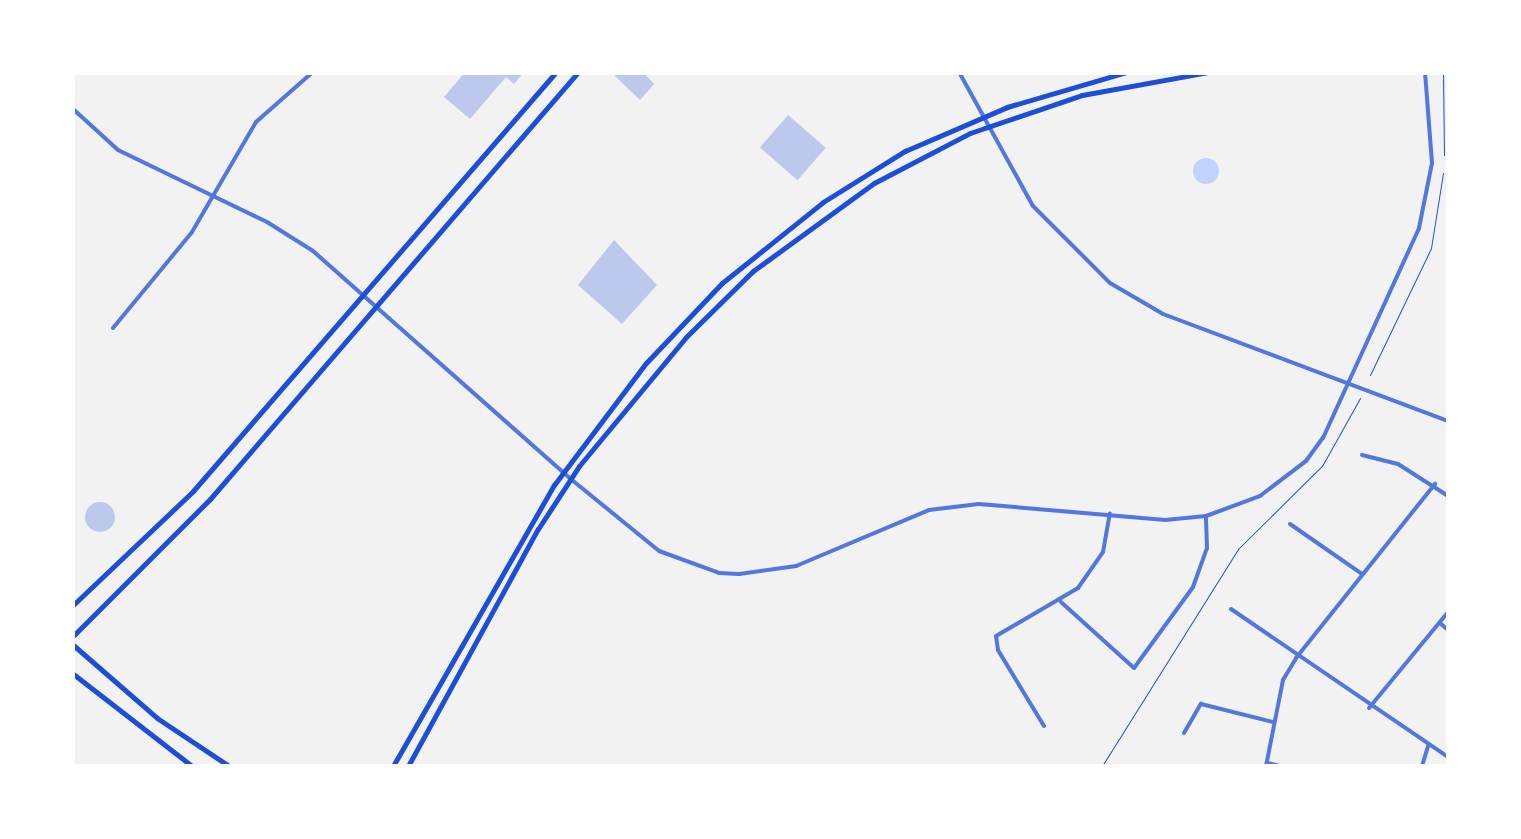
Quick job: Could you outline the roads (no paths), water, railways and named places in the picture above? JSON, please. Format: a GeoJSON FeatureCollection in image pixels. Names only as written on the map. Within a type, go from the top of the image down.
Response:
{"type":"FeatureCollection","features":[{"type":"Feature","properties":{"kind":"main road"},"geometry":{"type":"LineString","coordinates":[[72,606],[193,491],[556,72]]}},
{"type":"Feature","properties":{"kind":"main road"},"geometry":{"type":"LineString","coordinates":[[229,766],[157,718],[72,641],[198,512],[578,72]]}},
{"type":"Feature","properties":{"kind":"main road"},"geometry":{"type":"LineString","coordinates":[[393,766],[563,472],[685,320],[786,228],[860,177],[985,115],[1127,72]]}},
{"type":"Feature","properties":{"kind":"main road"},"geometry":{"type":"LineString","coordinates":[[408,766],[571,479],[686,337],[794,238],[874,183],[989,126],[1082,95],[1208,72]]}},
{"type":"Feature","properties":{"kind":"main road"},"geometry":{"type":"LineString","coordinates":[[786,228],[794,238]]}},
{"type":"Feature","properties":{"kind":"main road"},"geometry":{"type":"LineString","coordinates":[[72,673],[192,766]]}},
{"type":"Feature","properties":{"kind":"street"},"geometry":{"type":"LineString","coordinates":[[113,328],[192,232],[256,122],[314,72]]}},
{"type":"Feature","properties":{"kind":"street"},"geometry":{"type":"LineString","coordinates":[[960,72],[1033,206],[1110,283],[1162,314],[1448,421]]}},
{"type":"Feature","properties":{"kind":"street"},"geometry":{"type":"LineString","coordinates":[[72,108],[118,150],[290,235],[571,479],[660,550],[719,573],[796,566],[929,510],[980,504],[1165,520],[1206,516],[1260,496],[1306,461],[1350,382],[1419,228],[1432,162],[1425,72]]}},
{"type":"Feature","properties":{"kind":"street"},"geometry":{"type":"LineString","coordinates":[[1362,456],[1435,484],[1448,496]]}},
{"type":"Feature","properties":{"kind":"street"},"geometry":{"type":"LineString","coordinates":[[1280,766],[1267,765],[1273,722],[1296,658],[1435,484]]}},
{"type":"Feature","properties":{"kind":"street"},"geometry":{"type":"LineString","coordinates":[[1044,726],[998,650],[996,636],[1061,602],[1093,571],[1110,514]]}},
{"type":"Feature","properties":{"kind":"street"},"geometry":{"type":"LineString","coordinates":[[1061,602],[1134,668],[1193,587],[1206,548],[1206,516]]}},
{"type":"Feature","properties":{"kind":"street"},"geometry":{"type":"LineString","coordinates":[[1290,524],[1362,574]]}},
{"type":"Feature","properties":{"kind":"street"},"geometry":{"type":"LineString","coordinates":[[1231,609],[1369,708],[1448,757]]}},
{"type":"Feature","properties":{"kind":"street"},"geometry":{"type":"LineString","coordinates":[[1369,708],[1448,612]]}},
{"type":"Feature","properties":{"kind":"street"},"geometry":{"type":"LineString","coordinates":[[1440,623],[1448,630]]}},
{"type":"Feature","properties":{"kind":"street"},"geometry":{"type":"LineString","coordinates":[[1184,733],[1202,704],[1273,722]]}},
{"type":"Feature","properties":{"kind":"street"},"geometry":{"type":"LineString","coordinates":[[1422,766],[1428,746]]}},
{"type":"Feature","properties":{"kind":"water"},"geometry":{"type":"Polygon","coordinates":[[[1206,158],[1215,162],[1219,171],[1215,180],[1206,184],[1197,180],[1193,171],[1197,162],[1206,158]]]}}]}
